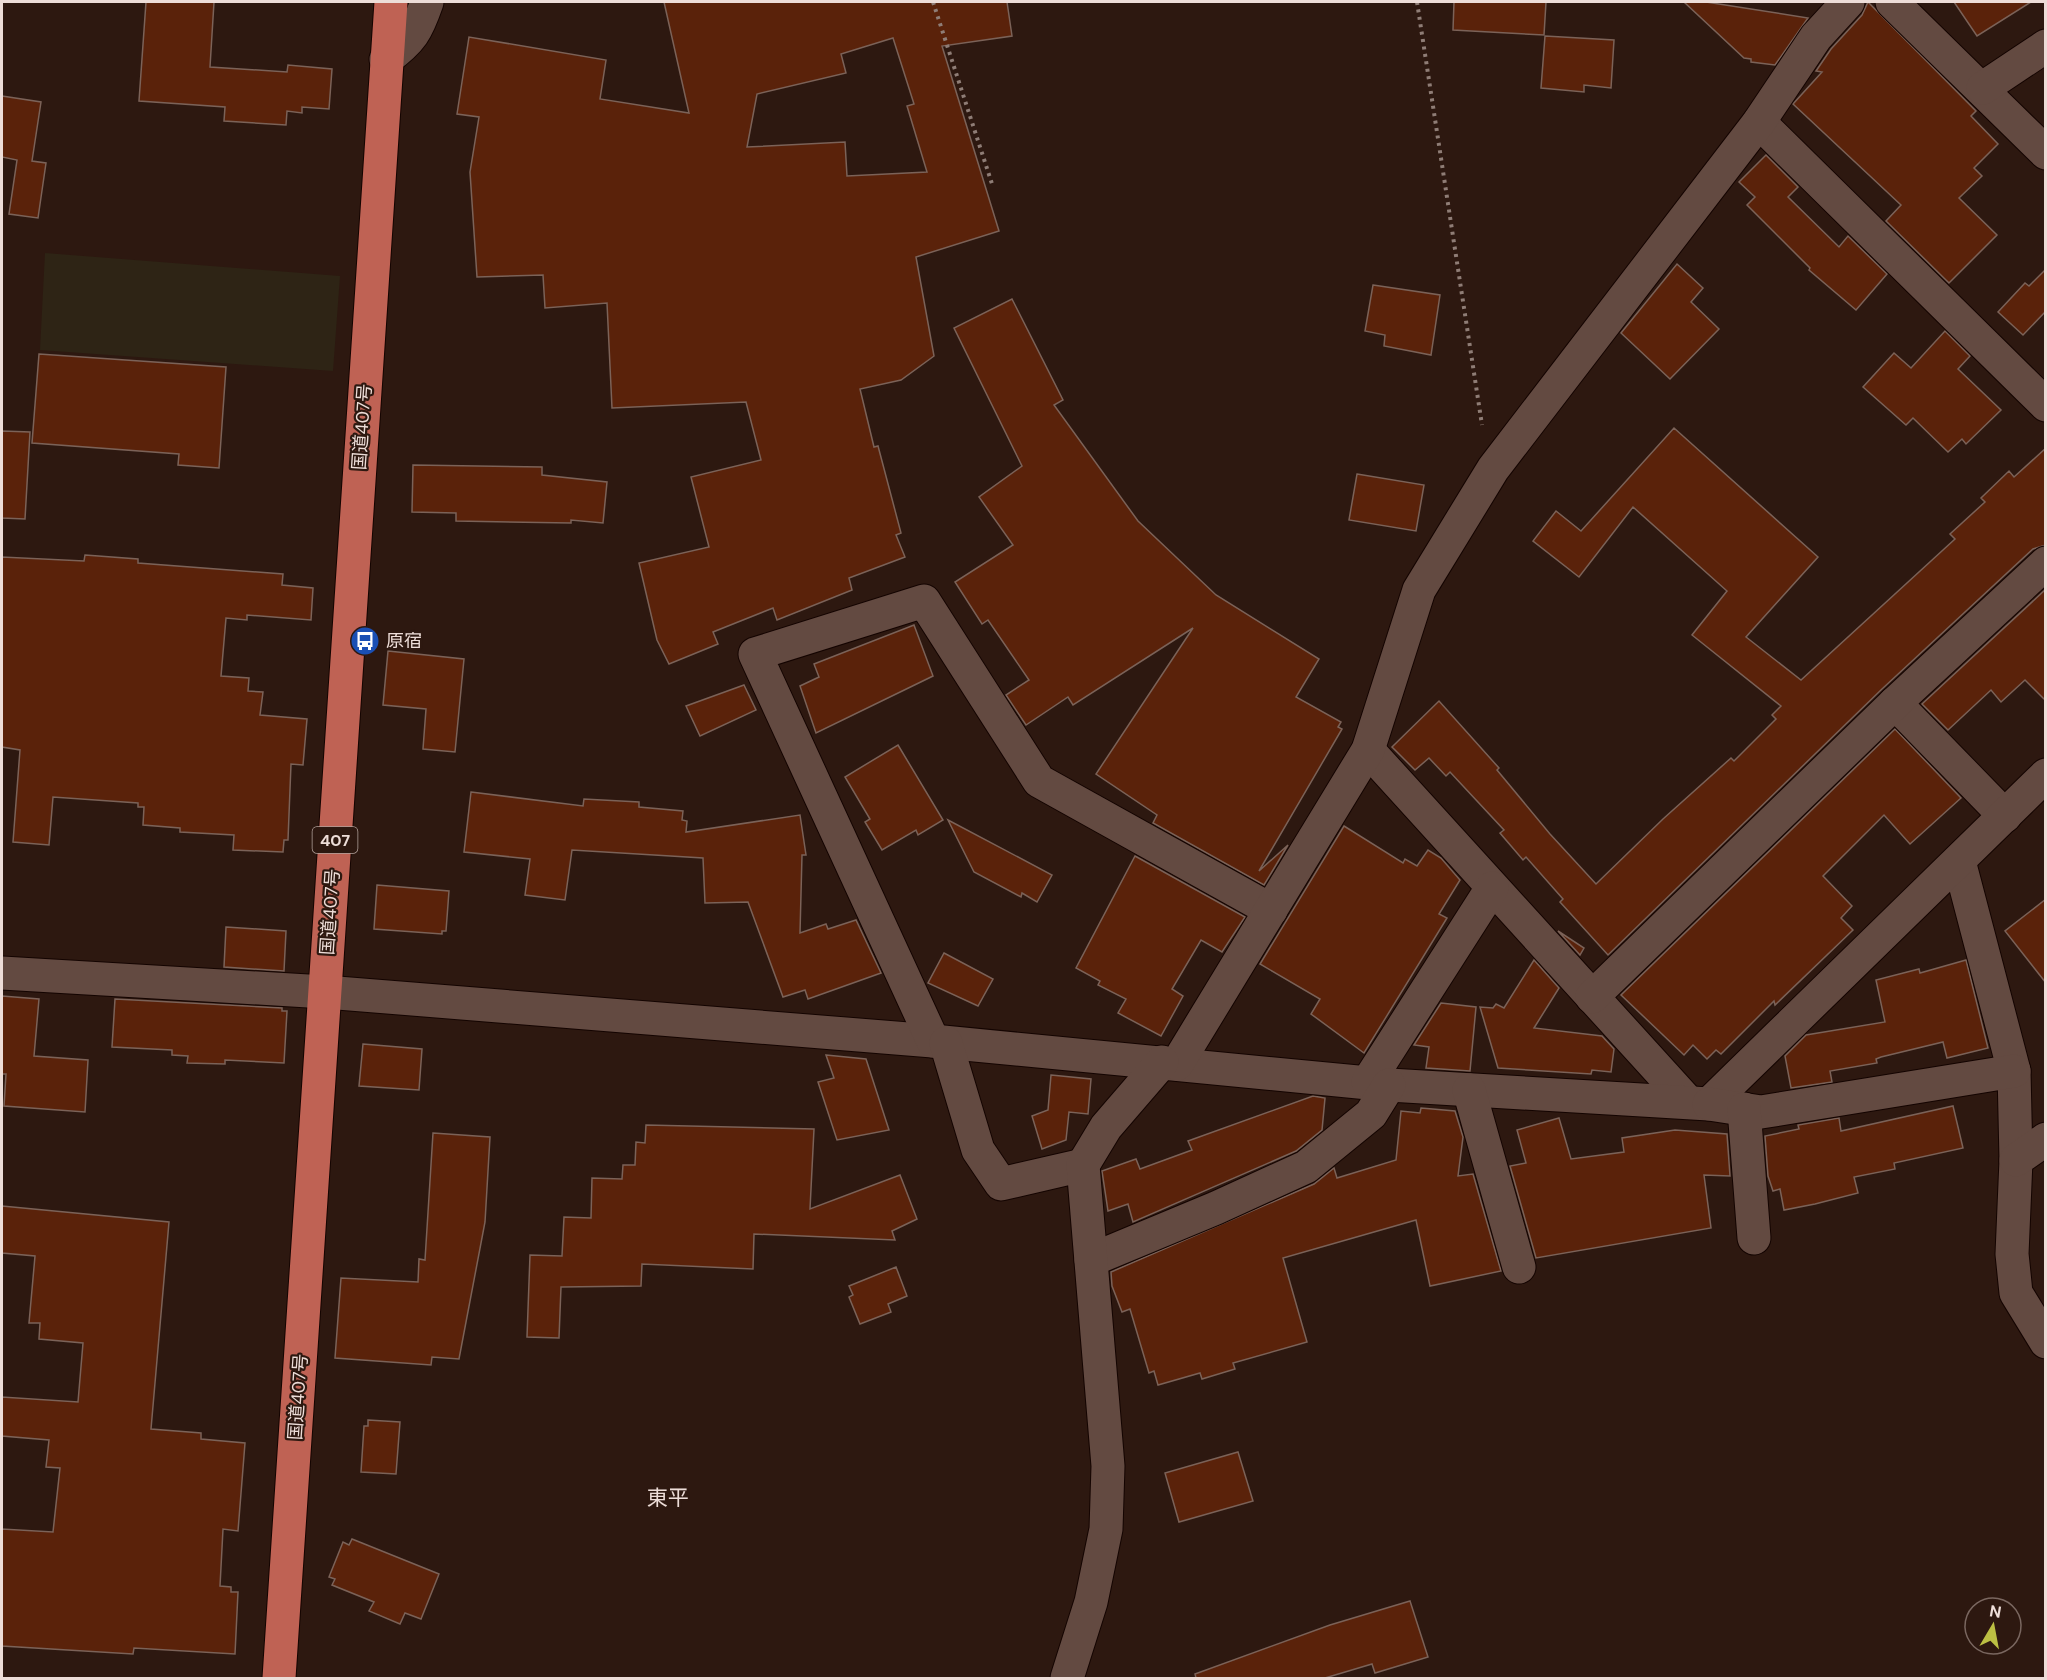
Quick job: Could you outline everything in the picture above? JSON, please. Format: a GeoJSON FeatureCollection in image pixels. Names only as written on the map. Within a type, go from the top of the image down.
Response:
{"type":"FeatureCollection","features":[{"type":"Feature","properties":{"kind":"highway","name":"国道407号"},"geometry":{"type":"LineString","coordinates":[[279,1678],[391,2]]}},
{"type":"Feature","properties":{"kind":"street"},"geometry":{"type":"LineString","coordinates":[[386,59],[406,45],[416,32],[427,2]]}},
{"type":"Feature","properties":{"kind":"street"},"geometry":{"type":"LineString","coordinates":[[1067,1678],[1091,1602],[1106,1529],[1108,1466],[1083,1165],[1106,1127],[1170,1063],[1272,910],[1368,750],[1419,590],[1493,469],[1760,122],[1816,38],[1848,2]]}},
{"type":"Feature","properties":{"kind":"street"},"geometry":{"type":"LineString","coordinates":[[1892,2],[1983,88],[2046,153]]}},
{"type":"Feature","properties":{"kind":"street"},"geometry":{"type":"LineString","coordinates":[[1983,88],[2046,46]]}},
{"type":"Feature","properties":{"kind":"street"},"geometry":{"type":"LineString","coordinates":[[1760,122],[2046,405]]}},
{"type":"Feature","properties":{"kind":"street"},"geometry":{"type":"LineString","coordinates":[[1592,997],[1895,703],[2046,563]]}},
{"type":"Feature","properties":{"kind":"street"},"geometry":{"type":"LineString","coordinates":[[1083,1165],[1001,1184],[978,1150],[940,1042],[755,654],[924,601],[1040,781],[1272,910]]}},
{"type":"Feature","properties":{"kind":"street"},"geometry":{"type":"LineString","coordinates":[[1895,703],[2005,816]]}},
{"type":"Feature","properties":{"kind":"street"},"geometry":{"type":"LineString","coordinates":[[1368,750],[1592,997],[1699,1103]]}},
{"type":"Feature","properties":{"kind":"street"},"geometry":{"type":"LineString","coordinates":[[1699,1103],[1959,861],[2046,775]]}},
{"type":"Feature","properties":{"kind":"street"},"geometry":{"type":"LineString","coordinates":[[1959,861],[2014,1071],[2016,1160],[2012,1254],[2016,1293],[2046,1342]]}},
{"type":"Feature","properties":{"kind":"street"},"geometry":{"type":"LineString","coordinates":[[1091,1260],[1216,1208],[1306,1167],[1371,1114],[1378,1083],[1492,888]]}},
{"type":"Feature","properties":{"kind":"street"},"geometry":{"type":"LineString","coordinates":[[2,973],[325,992],[940,1042],[1378,1083],[1699,1103],[1761,1112],[2014,1071]]}},
{"type":"Feature","properties":{"kind":"street"},"geometry":{"type":"LineString","coordinates":[[1469,1090],[1519,1267]]}},
{"type":"Feature","properties":{"kind":"street"},"geometry":{"type":"LineString","coordinates":[[1744,1109],[1754,1238]]}},
{"type":"Feature","properties":{"kind":"street"},"geometry":{"type":"LineString","coordinates":[[2016,1160],[2046,1140]]}},
{"type":"Feature","properties":{"kind":"path"},"geometry":{"type":"LineString","coordinates":[[933,2],[993,188]]}},
{"type":"Feature","properties":{"kind":"path"},"geometry":{"type":"LineString","coordinates":[[1417,2],[1484,435],[1493,469]]}},
{"type":"Feature","properties":{"kind":"shaded area"},"geometry":{"type":"Polygon","coordinates":[[[45,253],[340,276],[333,371],[40,350],[45,253]]]}},
{"type":"Feature","properties":{"kind":"building"},"geometry":{"type":"Polygon","coordinates":[[[146,2],[214,2],[210,67],[287,72],[288,65],[332,69],[329,109],[302,107],[302,113],[287,111],[286,125],[224,121],[225,107],[139,101],[146,2]]]}},
{"type":"Feature","properties":{"kind":"building"},"geometry":{"type":"Polygon","coordinates":[[[664,2],[1007,2],[1012,36],[942,46],[999,231],[916,257],[934,356],[901,380],[860,389],[874,447],[878,446],[901,533],[896,535],[905,557],[849,578],[852,590],[777,620],[773,608],[713,632],[718,644],[669,664],[657,640],[639,563],[709,547],[691,477],[761,460],[746,402],[612,408],[607,303],[545,308],[543,275],[477,277],[470,172],[479,117],[457,114],[469,37],[606,60],[600,99],[689,113],[664,2]],[[893,38],[841,54],[846,73],[757,94],[747,147],[845,142],[847,176],[927,172],[907,106],[914,104],[893,38]]]}},
{"type":"Feature","properties":{"kind":"building"},"geometry":{"type":"Polygon","coordinates":[[[1454,2],[1546,2],[1544,35],[1453,30],[1454,2]]]}},
{"type":"Feature","properties":{"kind":"building"},"geometry":{"type":"Polygon","coordinates":[[[1684,2],[1706,2],[1808,18],[1775,65],[1751,62],[1751,59],[1744,58],[1684,2]]]}},
{"type":"Feature","properties":{"kind":"building"},"geometry":{"type":"Polygon","coordinates":[[[1868,2],[1976,111],[1971,116],[1998,144],[1974,168],[1982,176],[1959,198],[1997,235],[1949,283],[1886,221],[1901,205],[1793,104],[1822,72],[1816,71],[1831,49],[1862,15],[1868,2]]]}},
{"type":"Feature","properties":{"kind":"building"},"geometry":{"type":"Polygon","coordinates":[[[1954,2],[2031,2],[1977,36],[1954,2]]]}},
{"type":"Feature","properties":{"kind":"building"},"geometry":{"type":"Polygon","coordinates":[[[1545,36],[1614,40],[1611,88],[1584,85],[1584,92],[1541,88],[1545,36]]]}},
{"type":"Feature","properties":{"kind":"building"},"geometry":{"type":"Polygon","coordinates":[[[2,96],[41,102],[32,161],[46,163],[38,218],[9,214],[17,160],[2,157],[2,96]]]}},
{"type":"Feature","properties":{"kind":"building"},"geometry":{"type":"Polygon","coordinates":[[[1766,155],[1798,187],[1788,197],[1839,247],[1848,236],[1887,274],[1856,310],[1809,270],[1810,268],[1747,205],[1755,197],[1739,182],[1766,155]]]}},
{"type":"Feature","properties":{"kind":"building"},"geometry":{"type":"Polygon","coordinates":[[[1677,264],[1703,288],[1691,302],[1719,329],[1670,379],[1621,333],[1677,264]]]}},
{"type":"Feature","properties":{"kind":"building"},"geometry":{"type":"Polygon","coordinates":[[[2046,269],[2046,311],[2023,335],[1998,312],[2025,283],[2029,286],[2046,269]]]}},
{"type":"Feature","properties":{"kind":"building"},"geometry":{"type":"Polygon","coordinates":[[[1373,285],[1440,295],[1431,355],[1384,346],[1385,335],[1365,331],[1373,285]]]}},
{"type":"Feature","properties":{"kind":"building"},"geometry":{"type":"Polygon","coordinates":[[[1012,299],[1063,400],[1054,405],[1138,521],[1216,595],[1319,659],[1296,697],[1341,722],[1338,727],[1342,729],[1259,871],[1288,845],[1264,885],[1153,823],[1157,815],[1096,774],[1193,628],[1073,705],[1068,697],[1026,725],[1006,695],[1029,680],[988,620],[982,624],[955,582],[1013,545],[979,497],[1022,466],[954,328],[1012,299]]]}},
{"type":"Feature","properties":{"kind":"building"},"geometry":{"type":"Polygon","coordinates":[[[1945,331],[1970,356],[1958,369],[2001,410],[1966,444],[1962,439],[1948,452],[1913,418],[1906,425],[1863,387],[1894,353],[1911,368],[1945,331]]]}},
{"type":"Feature","properties":{"kind":"building"},"geometry":{"type":"Polygon","coordinates":[[[39,354],[226,367],[219,468],[178,465],[179,454],[32,443],[39,354]]]}},
{"type":"Feature","properties":{"kind":"building"},"geometry":{"type":"Polygon","coordinates":[[[1674,428],[1818,557],[1746,637],[1801,680],[1955,539],[1950,534],[1985,502],[1981,498],[2009,471],[2014,477],[2046,448],[2046,545],[2033,549],[1882,689],[1608,955],[1560,902],[1563,899],[1526,857],[1523,860],[1500,833],[1504,830],[1450,772],[1446,776],[1429,758],[1415,770],[1392,747],[1439,701],[1499,768],[1497,770],[1550,834],[1596,884],[1663,819],[1731,758],[1734,761],[1776,719],[1772,715],[1781,706],[1692,635],[1727,591],[1633,507],[1579,577],[1533,541],[1556,511],[1581,531],[1674,428]]]}},
{"type":"Feature","properties":{"kind":"building"},"geometry":{"type":"Polygon","coordinates":[[[2,431],[30,432],[25,519],[2,518],[2,431]]]}},
{"type":"Feature","properties":{"kind":"building"},"geometry":{"type":"Polygon","coordinates":[[[413,465],[542,467],[542,475],[607,482],[603,523],[571,520],[571,523],[456,521],[456,513],[412,512],[413,465]]]}},
{"type":"Feature","properties":{"kind":"building"},"geometry":{"type":"Polygon","coordinates":[[[1357,474],[1424,485],[1416,531],[1349,520],[1357,474]]]}},
{"type":"Feature","properties":{"kind":"building"},"geometry":{"type":"Polygon","coordinates":[[[85,555],[138,559],[138,563],[283,574],[282,585],[313,588],[311,620],[247,615],[247,620],[226,618],[221,676],[249,678],[248,691],[263,692],[260,715],[307,719],[303,765],[291,764],[288,840],[284,840],[283,852],[233,850],[234,835],[180,832],[180,828],[143,825],[144,807],[138,807],[138,803],[53,797],[49,845],[13,842],[20,750],[2,747],[2,557],[84,561],[85,555]]]}},
{"type":"Feature","properties":{"kind":"building"},"geometry":{"type":"Polygon","coordinates":[[[2046,589],[2046,701],[2025,680],[2001,702],[1991,690],[1948,730],[1922,704],[2046,589]]]}},
{"type":"Feature","properties":{"kind":"building"},"geometry":{"type":"Polygon","coordinates":[[[914,625],[933,676],[816,733],[800,686],[819,677],[814,664],[914,625]]]}},
{"type":"Feature","properties":{"kind":"building"},"geometry":{"type":"Polygon","coordinates":[[[388,651],[464,659],[455,752],[423,749],[426,709],[383,705],[388,651]]]}},
{"type":"Feature","properties":{"kind":"building"},"geometry":{"type":"Polygon","coordinates":[[[744,685],[756,710],[700,736],[686,706],[744,685]]]}},
{"type":"Feature","properties":{"kind":"building"},"geometry":{"type":"Polygon","coordinates":[[[1895,729],[1961,798],[1910,844],[1884,815],[1823,876],[1852,906],[1841,918],[1853,930],[1775,1005],[1774,1001],[1721,1054],[1716,1050],[1707,1059],[1693,1045],[1684,1055],[1621,995],[1895,729]]]}},
{"type":"Feature","properties":{"kind":"building"},"geometry":{"type":"Polygon","coordinates":[[[898,745],[943,820],[918,835],[916,830],[882,850],[865,822],[870,819],[845,777],[898,745]]]}},
{"type":"Feature","properties":{"kind":"building"},"geometry":{"type":"Polygon","coordinates":[[[471,792],[583,806],[584,799],[639,802],[639,807],[683,811],[682,820],[687,821],[686,832],[800,815],[806,855],[802,855],[800,933],[826,924],[828,929],[856,920],[881,973],[808,999],[805,990],[783,997],[748,902],[705,903],[703,858],[572,850],[565,900],[525,895],[530,859],[464,852],[471,792]]]}},
{"type":"Feature","properties":{"kind":"building"},"geometry":{"type":"Polygon","coordinates":[[[948,820],[1052,875],[1037,902],[1022,893],[1021,897],[974,872],[948,820]]]}},
{"type":"Feature","properties":{"kind":"building"},"geometry":{"type":"Polygon","coordinates":[[[1344,826],[1403,863],[1405,859],[1417,866],[1428,850],[1441,858],[1460,880],[1439,914],[1447,918],[1364,1053],[1311,1014],[1320,999],[1260,964],[1344,826]]]}},
{"type":"Feature","properties":{"kind":"building"},"geometry":{"type":"Polygon","coordinates":[[[1135,856],[1245,917],[1222,952],[1201,940],[1172,989],[1183,996],[1161,1036],[1118,1013],[1126,999],[1098,985],[1100,981],[1076,968],[1135,856]]]}},
{"type":"Feature","properties":{"kind":"building"},"geometry":{"type":"Polygon","coordinates":[[[377,885],[449,891],[446,931],[442,931],[442,934],[374,929],[377,885]]]}},
{"type":"Feature","properties":{"kind":"building"},"geometry":{"type":"Polygon","coordinates":[[[2046,899],[2046,983],[2005,931],[2046,899]]]}},
{"type":"Feature","properties":{"kind":"building"},"geometry":{"type":"Polygon","coordinates":[[[226,927],[286,931],[284,971],[224,967],[226,927]]]}},
{"type":"Feature","properties":{"kind":"building"},"geometry":{"type":"Polygon","coordinates":[[[1558,931],[1584,948],[1580,955],[1558,931]]]}},
{"type":"Feature","properties":{"kind":"building"},"geometry":{"type":"Polygon","coordinates":[[[944,953],[993,979],[978,1006],[928,983],[944,953]]]}},
{"type":"Feature","properties":{"kind":"building"},"geometry":{"type":"Polygon","coordinates":[[[1534,960],[1559,988],[1534,1028],[1602,1036],[1614,1049],[1611,1072],[1592,1070],[1591,1074],[1498,1068],[1480,1007],[1493,1008],[1496,1004],[1504,1008],[1534,960]]]}},
{"type":"Feature","properties":{"kind":"building"},"geometry":{"type":"Polygon","coordinates":[[[1966,960],[1988,1048],[1947,1058],[1943,1042],[1881,1057],[1876,1059],[1877,1063],[1830,1071],[1832,1082],[1791,1088],[1785,1056],[1806,1035],[1885,1022],[1876,980],[1919,969],[1920,973],[1966,960]]]}},
{"type":"Feature","properties":{"kind":"building"},"geometry":{"type":"Polygon","coordinates":[[[2,996],[39,999],[34,1056],[88,1060],[85,1112],[4,1106],[6,1074],[2,1074],[2,996]]]}},
{"type":"Feature","properties":{"kind":"building"},"geometry":{"type":"Polygon","coordinates":[[[115,999],[282,1008],[282,1011],[287,1011],[284,1063],[225,1060],[225,1064],[187,1063],[188,1056],[172,1055],[172,1050],[112,1047],[115,999]]]}},
{"type":"Feature","properties":{"kind":"building"},"geometry":{"type":"Polygon","coordinates":[[[1441,1003],[1476,1007],[1470,1071],[1426,1068],[1429,1047],[1414,1045],[1441,1003]]]}},
{"type":"Feature","properties":{"kind":"building"},"geometry":{"type":"Polygon","coordinates":[[[363,1044],[422,1049],[419,1090],[359,1086],[363,1044]]]}},
{"type":"Feature","properties":{"kind":"building"},"geometry":{"type":"Polygon","coordinates":[[[826,1055],[866,1059],[889,1130],[837,1140],[818,1082],[834,1078],[826,1055]]]}},
{"type":"Feature","properties":{"kind":"building"},"geometry":{"type":"Polygon","coordinates":[[[1051,1075],[1091,1079],[1088,1114],[1069,1112],[1066,1140],[1042,1149],[1032,1116],[1048,1110],[1051,1075]]]}},
{"type":"Feature","properties":{"kind":"building"},"geometry":{"type":"Polygon","coordinates":[[[1313,1096],[1325,1098],[1322,1130],[1296,1151],[1133,1222],[1128,1204],[1108,1211],[1102,1171],[1136,1159],[1140,1169],[1192,1150],[1188,1141],[1313,1096]]]}},
{"type":"Feature","properties":{"kind":"building"},"geometry":{"type":"Polygon","coordinates":[[[1953,1106],[1963,1148],[1894,1163],[1895,1169],[1854,1177],[1858,1193],[1815,1204],[1784,1210],[1780,1189],[1773,1191],[1768,1176],[1765,1136],[1799,1129],[1798,1125],[1839,1118],[1841,1131],[1953,1106]]]}},
{"type":"Feature","properties":{"kind":"building"},"geometry":{"type":"Polygon","coordinates":[[[1421,1108],[1455,1111],[1463,1137],[1458,1176],[1473,1174],[1501,1271],[1430,1286],[1416,1220],[1283,1258],[1307,1342],[1233,1363],[1235,1369],[1202,1379],[1200,1373],[1158,1385],[1154,1371],[1149,1373],[1130,1309],[1122,1312],[1112,1286],[1111,1272],[1314,1184],[1334,1168],[1337,1178],[1396,1160],[1401,1111],[1420,1113],[1421,1108]]]}},
{"type":"Feature","properties":{"kind":"building"},"geometry":{"type":"Polygon","coordinates":[[[1559,1118],[1571,1159],[1624,1152],[1622,1138],[1675,1130],[1727,1134],[1730,1176],[1704,1175],[1711,1228],[1536,1258],[1510,1166],[1526,1163],[1517,1130],[1559,1118]]]}},
{"type":"Feature","properties":{"kind":"building"},"geometry":{"type":"Polygon","coordinates":[[[646,1125],[814,1129],[810,1209],[900,1175],[917,1219],[892,1231],[895,1240],[754,1234],[753,1269],[642,1264],[641,1286],[561,1287],[559,1338],[527,1337],[530,1255],[562,1256],[564,1217],[591,1218],[592,1178],[622,1179],[623,1165],[635,1165],[636,1142],[645,1143],[646,1125]]]}},
{"type":"Feature","properties":{"kind":"building"},"geometry":{"type":"Polygon","coordinates":[[[433,1133],[490,1137],[485,1222],[459,1359],[432,1357],[431,1365],[335,1358],[341,1278],[418,1282],[419,1259],[425,1260],[433,1133]]]}},
{"type":"Feature","properties":{"kind":"building"},"geometry":{"type":"Polygon","coordinates":[[[2,1206],[169,1222],[151,1429],[201,1433],[201,1439],[245,1443],[238,1531],[223,1529],[220,1586],[231,1587],[231,1592],[238,1592],[235,1654],[134,1648],[133,1654],[2,1646],[2,1529],[53,1532],[60,1468],[46,1467],[49,1440],[2,1436],[2,1397],[78,1402],[83,1343],[39,1339],[40,1323],[29,1323],[35,1256],[2,1253],[2,1206]]]}},
{"type":"Feature","properties":{"kind":"building"},"geometry":{"type":"Polygon","coordinates":[[[896,1267],[907,1296],[888,1304],[891,1312],[860,1324],[849,1297],[853,1295],[849,1286],[896,1267]]]}},
{"type":"Feature","properties":{"kind":"building"},"geometry":{"type":"Polygon","coordinates":[[[368,1420],[400,1422],[396,1474],[361,1472],[364,1426],[368,1426],[368,1420]]]}},
{"type":"Feature","properties":{"kind":"building"},"geometry":{"type":"Polygon","coordinates":[[[1238,1452],[1253,1501],[1179,1522],[1165,1473],[1238,1452]]]}},
{"type":"Feature","properties":{"kind":"building"},"geometry":{"type":"Polygon","coordinates":[[[352,1539],[439,1574],[421,1619],[405,1613],[400,1624],[369,1611],[374,1602],[332,1585],[335,1579],[329,1577],[343,1542],[349,1545],[352,1539]]]}},
{"type":"Feature","properties":{"kind":"building"},"geometry":{"type":"Polygon","coordinates":[[[1410,1601],[1428,1657],[1375,1673],[1372,1664],[1325,1678],[1196,1678],[1195,1674],[1330,1625],[1410,1601]]]}},
{"type":"Feature","properties":{"kind":"place","name":"原宿"},"geometry":{"type":"Point","coordinates":[365,641]}},
{"type":"Feature","properties":{"kind":"district","name":"東平"},"geometry":{"type":"Point","coordinates":[668,1498]}}]}
